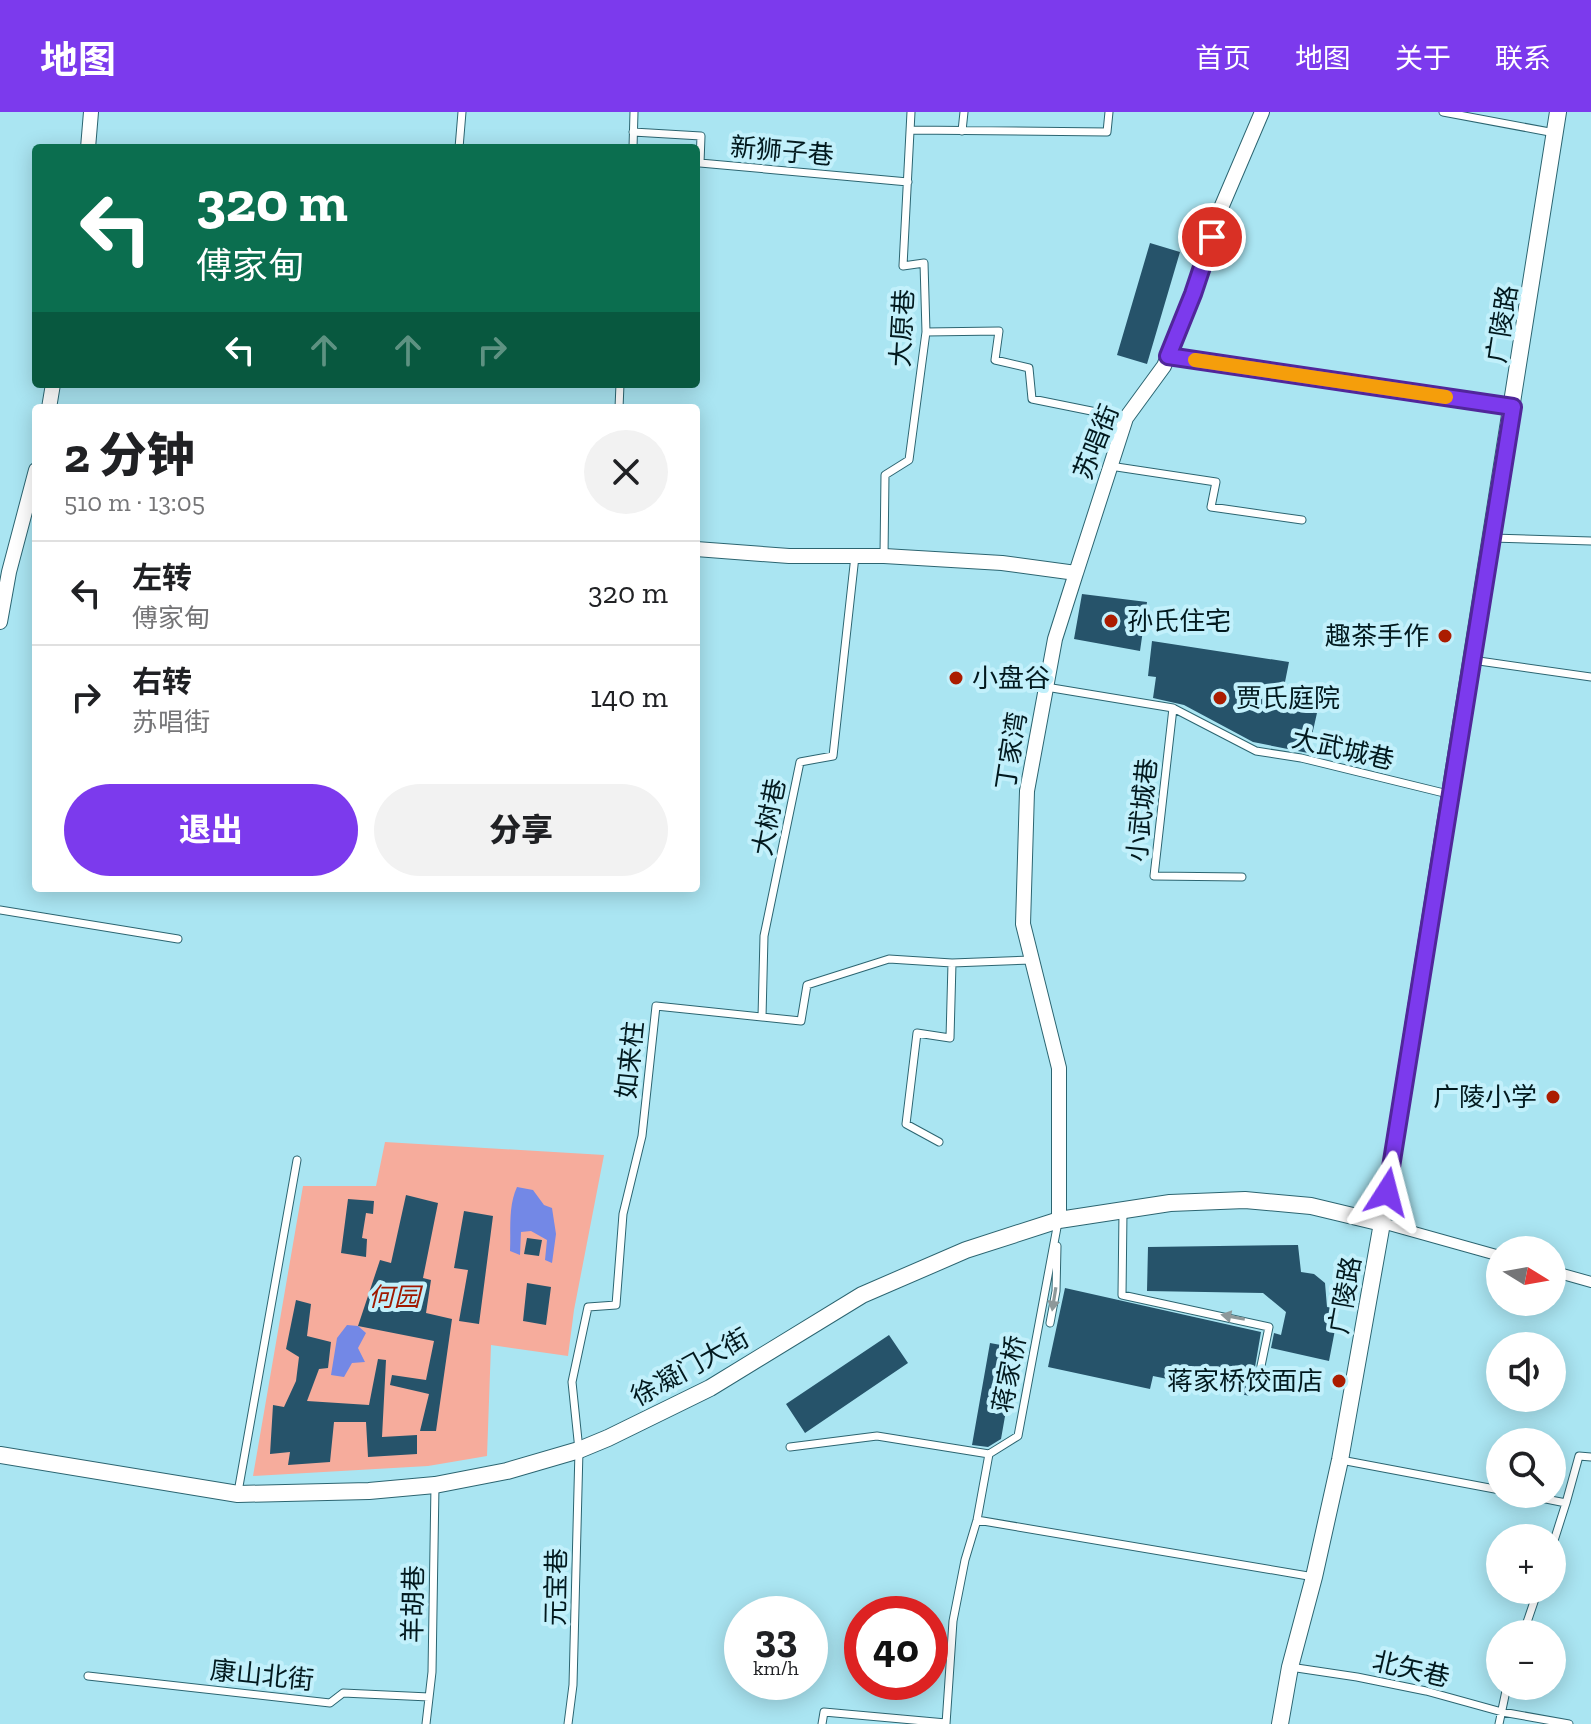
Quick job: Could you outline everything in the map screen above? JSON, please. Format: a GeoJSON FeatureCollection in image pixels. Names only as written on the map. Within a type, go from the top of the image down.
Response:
{"type":"FeatureCollection","features":[{"type":"Feature","properties":{"kind":"street"},"geometry":{"type":"LineString","coordinates":[[88,144],[91,112]]}},
{"type":"Feature","properties":{"kind":"street","name":"苏唱街"},"geometry":{"type":"LineString","coordinates":[[1076,573],[1126,418],[1164,366],[1193,294],[1221,208],[1262,112]]}},
{"type":"Feature","properties":{"kind":"street","name":"广陵路"},"geometry":{"type":"LineString","coordinates":[[1280,1724],[1290,1667],[1340,1460],[1382,1223],[1558,112]]}},
{"type":"Feature","properties":{"kind":"street"},"geometry":{"type":"LineString","coordinates":[[0,622],[9,572],[32,485]]}},
{"type":"Feature","properties":{"kind":"street"},"geometry":{"type":"LineString","coordinates":[[700,549],[789,556],[884,556],[1002,563],[1076,573]]}},
{"type":"Feature","properties":{"kind":"street","name":"丁家湾"},"geometry":{"type":"LineString","coordinates":[[1059,1220],[1059,1068],[1023,924],[1027,791],[1055,639],[1076,573]]}},
{"type":"Feature","properties":{"kind":"street","name":"徐凝门大街"},"geometry":{"type":"LineString","coordinates":[[0,1455],[238,1494],[369,1491],[435,1485],[507,1471],[579,1450],[710,1388],[862,1295],[966,1250],[1059,1220],[1170,1203],[1245,1200],[1311,1206],[1382,1223]]}},
{"type":"Feature","properties":{"kind":"street"},"geometry":{"type":"LineString","coordinates":[[1382,1223],[1486,1252]]}},
{"type":"Feature","properties":{"kind":"street"},"geometry":{"type":"LineString","coordinates":[[1566,1275],[1591,1282]]}},
{"type":"Feature","properties":{"kind":"lane"},"geometry":{"type":"LineString","coordinates":[[459,144],[462,112]]}},
{"type":"Feature","properties":{"kind":"lane"},"geometry":{"type":"LineString","coordinates":[[633,144],[634,112]]}},
{"type":"Feature","properties":{"kind":"lane","name":"大原巷"},"geometry":{"type":"LineString","coordinates":[[884,556],[885,475],[909,460],[926,332],[924,263],[903,266],[911,112]]}},
{"type":"Feature","properties":{"kind":"lane"},"geometry":{"type":"LineString","coordinates":[[962,131],[964,112]]}},
{"type":"Feature","properties":{"kind":"lane"},"geometry":{"type":"LineString","coordinates":[[910,130],[1107,132],[1109,112]]}},
{"type":"Feature","properties":{"kind":"lane"},"geometry":{"type":"LineString","coordinates":[[1443,112],[1555,133]]}},
{"type":"Feature","properties":{"kind":"lane","name":"新狮子巷"},"geometry":{"type":"LineString","coordinates":[[633,132],[701,136],[700,163],[908,182]]}},
{"type":"Feature","properties":{"kind":"lane"},"geometry":{"type":"LineString","coordinates":[[926,332],[999,331],[995,360],[1029,368],[1032,399],[1126,418]]}},
{"type":"Feature","properties":{"kind":"lane"},"geometry":{"type":"LineString","coordinates":[[1168,356],[1513,407]]}},
{"type":"Feature","properties":{"kind":"lane"},"geometry":{"type":"LineString","coordinates":[[1110,466],[1216,482],[1211,507],[1302,520]]}},
{"type":"Feature","properties":{"kind":"lane"},"geometry":{"type":"LineString","coordinates":[[1492,538],[1591,541]]}},
{"type":"Feature","properties":{"kind":"lane","name":"大树巷"},"geometry":{"type":"LineString","coordinates":[[762,1017],[764,936],[800,762],[833,756],[855,556]]}},
{"type":"Feature","properties":{"kind":"lane"},"geometry":{"type":"LineString","coordinates":[[1472,660],[1591,677]]}},
{"type":"Feature","properties":{"kind":"lane","name":"大武城巷"},"geometry":{"type":"LineString","coordinates":[[1046,687],[1173,708],[1256,751],[1301,758],[1451,794]]}},
{"type":"Feature","properties":{"kind":"lane","name":"小武城巷"},"geometry":{"type":"LineString","coordinates":[[1173,708],[1154,876],[1242,877]]}},
{"type":"Feature","properties":{"kind":"lane"},"geometry":{"type":"LineString","coordinates":[[0,910],[178,939]]}},
{"type":"Feature","properties":{"kind":"lane","name":"如来柱"},"geometry":{"type":"LineString","coordinates":[[579,1450],[572,1382],[588,1307],[616,1305],[623,1214],[642,1136],[656,1006],[801,1021],[807,985],[889,959],[952,963],[1032,960]]}},
{"type":"Feature","properties":{"kind":"lane"},"geometry":{"type":"LineString","coordinates":[[939,1142],[906,1124],[917,1033],[950,1038],[952,963]]}},
{"type":"Feature","properties":{"kind":"lane"},"geometry":{"type":"LineString","coordinates":[[238,1494],[297,1160]]}},
{"type":"Feature","properties":{"kind":"lane"},"geometry":{"type":"LineString","coordinates":[[1123,1209],[1122,1295],[1269,1327],[1261,1366]]}},
{"type":"Feature","properties":{"kind":"lane"},"geometry":{"type":"LineString","coordinates":[[1050,1323],[1056,1291],[1059,1220]]}},
{"type":"Feature","properties":{"kind":"lane","name":"蒋家桥"},"geometry":{"type":"LineString","coordinates":[[989,1454],[1018,1436],[1059,1220]]}},
{"type":"Feature","properties":{"kind":"lane"},"geometry":{"type":"LineString","coordinates":[[790,1447],[877,1436],[989,1454],[953,1621],[946,1723],[824,1712],[822,1724]]}},
{"type":"Feature","properties":{"kind":"lane","name":"元宝巷"},"geometry":{"type":"LineString","coordinates":[[568,1724],[573,1685],[579,1450]]}},
{"type":"Feature","properties":{"kind":"lane"},"geometry":{"type":"LineString","coordinates":[[1566,1503],[1579,1456],[1591,1457]]}},
{"type":"Feature","properties":{"kind":"lane"},"geometry":{"type":"LineString","coordinates":[[1340,1460],[1486,1487]]}},
{"type":"Feature","properties":{"kind":"lane","name":"羊胡巷"},"geometry":{"type":"LineString","coordinates":[[426,1724],[432,1672],[435,1485]]}},
{"type":"Feature","properties":{"kind":"lane"},"geometry":{"type":"LineString","coordinates":[[977,1520],[1314,1577]]}},
{"type":"Feature","properties":{"kind":"lane","name":"北矢巷"},"geometry":{"type":"LineString","coordinates":[[1290,1667],[1412,1688],[1502,1712],[1569,1724]]}},
{"type":"Feature","properties":{"kind":"lane","name":"康山北街"},"geometry":{"type":"LineString","coordinates":[[88,1676],[330,1703],[343,1693],[429,1697]]}},
{"type":"Feature","properties":{"kind":"lane"},"geometry":{"type":"LineString","coordinates":[[1499,1724],[1504,1700]]}},
{"type":"Feature","properties":{"kind":"green space","name":"何园"},"geometry":{"type":"Polygon","coordinates":[[[385,1142],[604,1155],[568,1356],[491,1345],[487,1456],[428,1466],[253,1476],[303,1186],[376,1186],[385,1142]]]}},
{"type":"Feature","properties":{"kind":"water"},"geometry":{"type":"Polygon","coordinates":[[[517,1187],[533,1190],[544,1205],[552,1208],[556,1234],[552,1263],[545,1260],[547,1240],[531,1231],[521,1232],[520,1255],[510,1251],[511,1210],[517,1187]]]}},
{"type":"Feature","properties":{"kind":"water"},"geometry":{"type":"Polygon","coordinates":[[[347,1325],[358,1326],[366,1333],[358,1348],[365,1362],[352,1363],[344,1377],[331,1375],[337,1338],[347,1325]]]}},
{"type":"Feature","properties":{"kind":"building"},"geometry":{"type":"Polygon","coordinates":[[[1150,243],[1180,252],[1147,364],[1117,355],[1150,243]]]}},
{"type":"Feature","properties":{"kind":"building","name":"孙氏住宅"},"geometry":{"type":"Polygon","coordinates":[[[1082,594],[1147,602],[1140,651],[1074,639],[1082,594]]]}},
{"type":"Feature","properties":{"kind":"building","name":"贾氏庭院"},"geometry":{"type":"Polygon","coordinates":[[[1152,641],[1289,662],[1282,697],[1319,704],[1308,753],[1253,742],[1184,705],[1153,698],[1156,677],[1148,676],[1152,641]]]}},
{"type":"Feature","properties":{"kind":"building"},"geometry":{"type":"Polygon","coordinates":[[[406,1195],[438,1203],[423,1278],[431,1280],[426,1313],[452,1319],[436,1431],[420,1431],[429,1394],[390,1385],[392,1375],[426,1380],[434,1341],[358,1326],[380,1260],[391,1263],[406,1195]]]}},
{"type":"Feature","properties":{"kind":"building"},"geometry":{"type":"Polygon","coordinates":[[[348,1199],[374,1201],[373,1214],[366,1213],[362,1238],[367,1239],[366,1257],[341,1253],[348,1199]]]}},
{"type":"Feature","properties":{"kind":"building"},"geometry":{"type":"Polygon","coordinates":[[[464,1211],[493,1216],[479,1324],[459,1321],[468,1270],[454,1268],[464,1211]]]}},
{"type":"Feature","properties":{"kind":"building"},"geometry":{"type":"Polygon","coordinates":[[[527,1238],[542,1240],[539,1256],[524,1254],[527,1238]]]}},
{"type":"Feature","properties":{"kind":"building"},"geometry":{"type":"Polygon","coordinates":[[[1298,1245],[1301,1272],[1314,1274],[1325,1283],[1327,1307],[1339,1309],[1329,1361],[1271,1348],[1274,1333],[1281,1335],[1286,1312],[1263,1293],[1147,1291],[1148,1247],[1298,1245]]]}},
{"type":"Feature","properties":{"kind":"building"},"geometry":{"type":"Polygon","coordinates":[[[527,1283],[551,1287],[546,1325],[523,1321],[527,1283]]]}},
{"type":"Feature","properties":{"kind":"building"},"geometry":{"type":"Polygon","coordinates":[[[1065,1288],[1261,1332],[1250,1396],[1153,1376],[1150,1389],[1048,1367],[1065,1288]]]}},
{"type":"Feature","properties":{"kind":"building"},"geometry":{"type":"Polygon","coordinates":[[[296,1300],[311,1304],[307,1336],[331,1342],[328,1368],[319,1369],[307,1401],[369,1405],[378,1359],[386,1360],[382,1437],[417,1435],[417,1454],[368,1457],[366,1422],[334,1422],[330,1462],[288,1465],[290,1452],[270,1454],[273,1405],[284,1407],[296,1381],[299,1357],[286,1349],[296,1300]]]}},
{"type":"Feature","properties":{"kind":"building"},"geometry":{"type":"Polygon","coordinates":[[[889,1335],[908,1363],[805,1433],[786,1404],[889,1335]]]}},
{"type":"Feature","properties":{"kind":"building"},"geometry":{"type":"Polygon","coordinates":[[[990,1343],[1017,1348],[1001,1439],[988,1447],[972,1445],[990,1343]]]}},
{"type":"Feature","properties":{"kind":"slow traffic"},"geometry":{"type":"LineString","coordinates":[[1195,360],[1446,397]]}},
{"type":"Feature","properties":{"kind":"place","name":"孙氏住宅"},"geometry":{"type":"Point","coordinates":[1111,621]}},
{"type":"Feature","properties":{"kind":"place","name":"趣茶手作"},"geometry":{"type":"Point","coordinates":[1445,636]}},
{"type":"Feature","properties":{"kind":"place","name":"小盘谷"},"geometry":{"type":"Point","coordinates":[956,678]}},
{"type":"Feature","properties":{"kind":"place","name":"贾氏庭院"},"geometry":{"type":"Point","coordinates":[1220,698]}},
{"type":"Feature","properties":{"kind":"place","name":"广陵小学"},"geometry":{"type":"Point","coordinates":[1553,1097]}},
{"type":"Feature","properties":{"kind":"place","name":"蒋家桥饺面店"},"geometry":{"type":"Point","coordinates":[1339,1381]}},
{"type":"Feature","properties":{"kind":"route"},"geometry":{"type":"LineString","coordinates":[[1212,237],[1168,356],[1513,407],[1387,1192]]}}]}
